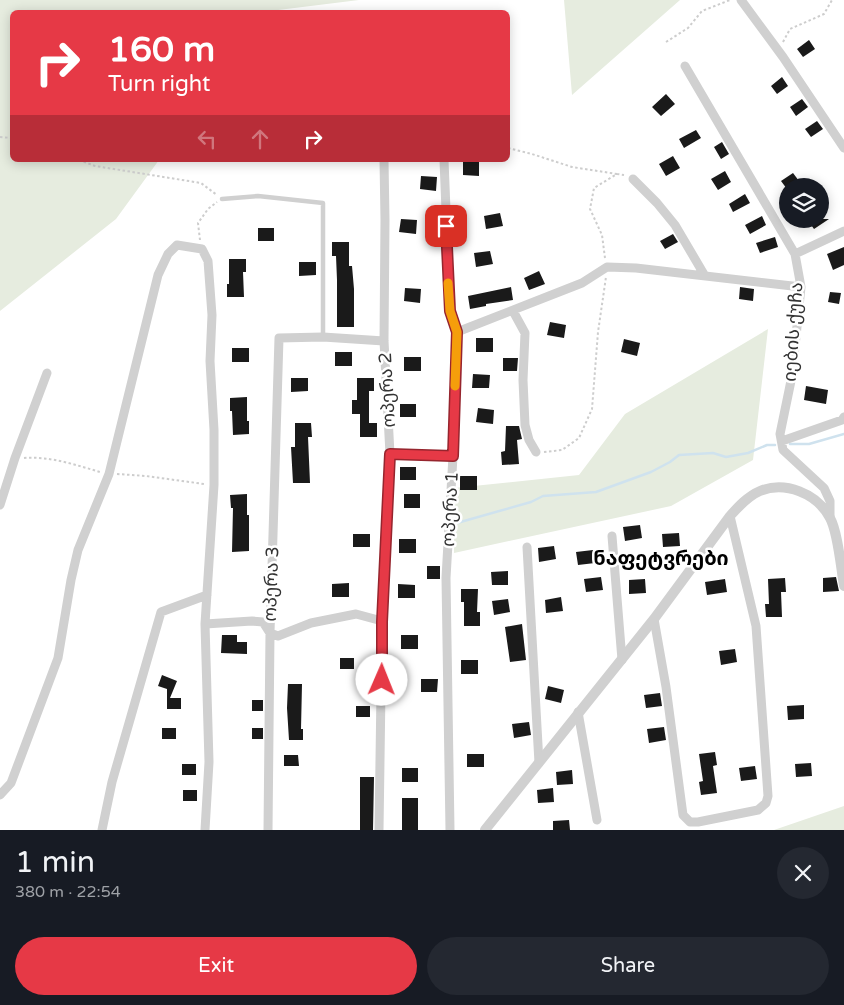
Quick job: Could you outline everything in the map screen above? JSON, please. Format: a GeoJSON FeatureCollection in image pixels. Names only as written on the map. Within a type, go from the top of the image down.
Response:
{"type":"FeatureCollection","features":[{"type":"Feature","properties":{"kind":"street"},"geometry":{"type":"LineString","coordinates":[[741,0],[844,148]]}},
{"type":"Feature","properties":{"kind":"street","name":"იების ქუჩა"},"geometry":{"type":"LineString","coordinates":[[685,66],[795,254],[801,287],[792,376],[780,434],[782,441]]}},
{"type":"Feature","properties":{"kind":"street","name":"ოპერა 2"},"geometry":{"type":"LineString","coordinates":[[379,830],[382,622],[390,454],[384,341],[384,162]]}},
{"type":"Feature","properties":{"kind":"street","name":"ოპერა 1"},"geometry":{"type":"LineString","coordinates":[[444,162],[450,311],[457,332],[453,456],[446,578],[450,830]]}},
{"type":"Feature","properties":{"kind":"street"},"geometry":{"type":"LineString","coordinates":[[633,179],[657,203],[675,225],[705,276]]}},
{"type":"Feature","properties":{"kind":"street"},"geometry":{"type":"LineString","coordinates":[[795,254],[844,231]]}},
{"type":"Feature","properties":{"kind":"street"},"geometry":{"type":"LineString","coordinates":[[0,795],[11,783],[58,658],[78,550],[109,474],[158,275],[168,254],[178,245],[202,249],[208,261],[212,315],[210,360],[214,430],[214,485],[205,624],[209,762],[205,830]]}},
{"type":"Feature","properties":{"kind":"street"},"geometry":{"type":"LineString","coordinates":[[457,332],[582,283],[607,266],[801,287]]}},
{"type":"Feature","properties":{"kind":"street"},"geometry":{"type":"LineString","coordinates":[[513,310],[525,333],[523,380],[525,425],[529,440],[536,452]]}},
{"type":"Feature","properties":{"kind":"street"},"geometry":{"type":"LineString","coordinates":[[323,337],[384,341]]}},
{"type":"Feature","properties":{"kind":"street","name":"ოპერა 3"},"geometry":{"type":"LineString","coordinates":[[268,830],[270,633],[279,338],[323,337]]}},
{"type":"Feature","properties":{"kind":"street"},"geometry":{"type":"LineString","coordinates":[[0,505],[14,458],[47,373]]}},
{"type":"Feature","properties":{"kind":"street"},"geometry":{"type":"LineString","coordinates":[[844,418],[782,441],[784,450],[792,460],[824,488],[830,501],[830,518],[844,586]]}},
{"type":"Feature","properties":{"kind":"street"},"geometry":{"type":"LineString","coordinates":[[390,454],[453,456]]}},
{"type":"Feature","properties":{"kind":"street"},"geometry":{"type":"LineString","coordinates":[[485,830],[578,712],[622,660],[730,516],[742,503],[759,491],[778,487],[795,489],[809,496],[821,506],[830,518]]}},
{"type":"Feature","properties":{"kind":"street"},"geometry":{"type":"LineString","coordinates":[[654,619],[666,687],[683,815],[690,822],[698,822],[758,810],[766,803],[768,796],[756,626],[730,516]]}},
{"type":"Feature","properties":{"kind":"street"},"geometry":{"type":"LineString","coordinates":[[612,536],[622,660]]}},
{"type":"Feature","properties":{"kind":"street"},"geometry":{"type":"LineString","coordinates":[[527,548],[539,763]]}},
{"type":"Feature","properties":{"kind":"street"},"geometry":{"type":"LineString","coordinates":[[102,830],[112,782],[161,612],[207,595]]}},
{"type":"Feature","properties":{"kind":"street"},"geometry":{"type":"LineString","coordinates":[[205,624],[262,622],[270,633],[278,636],[311,623],[356,614],[382,622]]}},
{"type":"Feature","properties":{"kind":"street"},"geometry":{"type":"LineString","coordinates":[[578,712],[597,820]]}},
{"type":"Feature","properties":{"kind":"lane"},"geometry":{"type":"LineString","coordinates":[[222,199],[258,196],[323,202],[323,337]]}},
{"type":"Feature","properties":{"kind":"path"},"geometry":{"type":"LineString","coordinates":[[666,42],[688,28],[702,12],[730,0]]}},
{"type":"Feature","properties":{"kind":"path"},"geometry":{"type":"LineString","coordinates":[[778,51],[790,29],[824,14],[832,0]]}},
{"type":"Feature","properties":{"kind":"path"},"geometry":{"type":"LineString","coordinates":[[510,148],[572,167],[617,174],[633,179]]}},
{"type":"Feature","properties":{"kind":"path"},"geometry":{"type":"LineString","coordinates":[[84,162],[94,166],[201,183],[222,199],[208,209],[198,223],[202,249]]}},
{"type":"Feature","properties":{"kind":"path"},"geometry":{"type":"LineString","coordinates":[[536,452],[562,450],[579,438],[592,409],[598,332],[607,266],[602,235],[590,209],[594,188],[617,174]]}},
{"type":"Feature","properties":{"kind":"shaded area"},"geometry":{"type":"Polygon","coordinates":[[[0,0],[359,0],[278,10],[10,10],[10,162],[158,162],[116,219],[0,311],[0,0]]]}},
{"type":"Feature","properties":{"kind":"shaded area"},"geometry":{"type":"Polygon","coordinates":[[[564,0],[680,0],[572,95],[564,0]]]}},
{"type":"Feature","properties":{"kind":"shaded area"},"geometry":{"type":"Polygon","coordinates":[[[768,329],[753,460],[671,506],[454,553],[454,488],[579,475],[625,414],[768,329]]]}},
{"type":"Feature","properties":{"kind":"shaded area"},"geometry":{"type":"Polygon","coordinates":[[[844,806],[844,830],[774,830],[844,806]]]}},
{"type":"Feature","properties":{"kind":"building"},"geometry":{"type":"Polygon","coordinates":[[[809,40],[815,49],[803,57],[797,49],[809,40]]]}},
{"type":"Feature","properties":{"kind":"building"},"geometry":{"type":"Polygon","coordinates":[[[782,77],[788,86],[777,94],[771,86],[782,77]]]}},
{"type":"Feature","properties":{"kind":"building"},"geometry":{"type":"Polygon","coordinates":[[[666,94],[675,104],[661,116],[652,107],[666,94]]]}},
{"type":"Feature","properties":{"kind":"building"},"geometry":{"type":"Polygon","coordinates":[[[802,99],[808,107],[796,116],[790,107],[802,99]]]}},
{"type":"Feature","properties":{"kind":"building"},"geometry":{"type":"Polygon","coordinates":[[[817,121],[823,129],[811,137],[805,129],[817,121]]]}},
{"type":"Feature","properties":{"kind":"building"},"geometry":{"type":"Polygon","coordinates":[[[696,130],[701,138],[684,148],[679,139],[696,130]]]}},
{"type":"Feature","properties":{"kind":"building"},"geometry":{"type":"Polygon","coordinates":[[[722,142],[729,154],[721,159],[714,147],[722,142]]]}},
{"type":"Feature","properties":{"kind":"building"},"geometry":{"type":"Polygon","coordinates":[[[673,156],[680,168],[666,176],[659,164],[673,156]]]}},
{"type":"Feature","properties":{"kind":"building"},"geometry":{"type":"Polygon","coordinates":[[[463,162],[479,162],[479,176],[463,175],[463,162]]]}},
{"type":"Feature","properties":{"kind":"building"},"geometry":{"type":"Polygon","coordinates":[[[725,171],[731,182],[718,190],[711,179],[725,171]]]}},
{"type":"Feature","properties":{"kind":"building"},"geometry":{"type":"Polygon","coordinates":[[[793,173],[797,178],[786,178],[793,173]]]}},
{"type":"Feature","properties":{"kind":"building"},"geometry":{"type":"Polygon","coordinates":[[[421,176],[437,177],[436,191],[420,189],[421,176]]]}},
{"type":"Feature","properties":{"kind":"building"},"geometry":{"type":"Polygon","coordinates":[[[745,194],[750,203],[733,212],[729,204],[745,194]]]}},
{"type":"Feature","properties":{"kind":"building"},"geometry":{"type":"Polygon","coordinates":[[[500,213],[503,226],[486,229],[484,216],[500,213]]]}},
{"type":"Feature","properties":{"kind":"building"},"geometry":{"type":"Polygon","coordinates":[[[762,216],[766,225],[750,234],[745,225],[762,216]]]}},
{"type":"Feature","properties":{"kind":"building"},"geometry":{"type":"Polygon","coordinates":[[[401,219],[417,220],[416,234],[399,232],[401,219]]]}},
{"type":"Feature","properties":{"kind":"building"},"geometry":{"type":"Polygon","coordinates":[[[258,228],[274,228],[274,241],[258,241],[258,228]]]}},
{"type":"Feature","properties":{"kind":"building"},"geometry":{"type":"Polygon","coordinates":[[[673,234],[678,242],[665,249],[660,241],[673,234]]]}},
{"type":"Feature","properties":{"kind":"building"},"geometry":{"type":"Polygon","coordinates":[[[775,237],[778,247],[760,253],[756,243],[775,237]]]}},
{"type":"Feature","properties":{"kind":"building"},"geometry":{"type":"Polygon","coordinates":[[[332,242],[349,242],[349,266],[352,266],[354,289],[354,327],[337,327],[336,256],[332,256],[332,242]]]}},
{"type":"Feature","properties":{"kind":"building"},"geometry":{"type":"Polygon","coordinates":[[[844,247],[844,265],[833,270],[827,254],[844,247]]]}},
{"type":"Feature","properties":{"kind":"building"},"geometry":{"type":"Polygon","coordinates":[[[490,251],[493,264],[476,267],[474,253],[490,251]]]}},
{"type":"Feature","properties":{"kind":"building"},"geometry":{"type":"Polygon","coordinates":[[[229,259],[246,259],[246,272],[243,272],[244,297],[227,297],[229,259]]]}},
{"type":"Feature","properties":{"kind":"building"},"geometry":{"type":"Polygon","coordinates":[[[299,262],[316,262],[316,275],[299,276],[299,262]]]}},
{"type":"Feature","properties":{"kind":"building"},"geometry":{"type":"Polygon","coordinates":[[[539,271],[545,284],[529,290],[524,278],[539,271]]]}},
{"type":"Feature","properties":{"kind":"building"},"geometry":{"type":"Polygon","coordinates":[[[511,287],[513,300],[486,304],[486,306],[470,309],[468,296],[511,287]]]}},
{"type":"Feature","properties":{"kind":"building"},"geometry":{"type":"Polygon","coordinates":[[[740,287],[754,289],[753,301],[739,299],[740,287]]]}},
{"type":"Feature","properties":{"kind":"building"},"geometry":{"type":"Polygon","coordinates":[[[405,288],[421,289],[420,303],[404,301],[405,288]]]}},
{"type":"Feature","properties":{"kind":"building"},"geometry":{"type":"Polygon","coordinates":[[[830,292],[841,293],[839,304],[828,302],[830,292]]]}},
{"type":"Feature","properties":{"kind":"building"},"geometry":{"type":"Polygon","coordinates":[[[550,322],[566,325],[564,338],[547,335],[550,322]]]}},
{"type":"Feature","properties":{"kind":"building"},"geometry":{"type":"Polygon","coordinates":[[[476,338],[493,338],[493,352],[476,352],[476,338]]]}},
{"type":"Feature","properties":{"kind":"building"},"geometry":{"type":"Polygon","coordinates":[[[624,339],[640,343],[637,356],[621,352],[624,339]]]}},
{"type":"Feature","properties":{"kind":"building"},"geometry":{"type":"Polygon","coordinates":[[[232,348],[249,348],[249,362],[232,362],[232,348]]]}},
{"type":"Feature","properties":{"kind":"building"},"geometry":{"type":"Polygon","coordinates":[[[335,352],[352,352],[352,366],[335,366],[335,352]]]}},
{"type":"Feature","properties":{"kind":"building"},"geometry":{"type":"Polygon","coordinates":[[[404,357],[421,357],[421,371],[404,371],[404,357]]]}},
{"type":"Feature","properties":{"kind":"building"},"geometry":{"type":"Polygon","coordinates":[[[503,358],[518,358],[517,371],[503,371],[503,358]]]}},
{"type":"Feature","properties":{"kind":"building"},"geometry":{"type":"Polygon","coordinates":[[[473,374],[490,375],[489,388],[472,388],[473,374]]]}},
{"type":"Feature","properties":{"kind":"building"},"geometry":{"type":"Polygon","coordinates":[[[291,378],[308,378],[308,391],[291,392],[291,378]]]}},
{"type":"Feature","properties":{"kind":"building"},"geometry":{"type":"Polygon","coordinates":[[[357,378],[374,378],[374,391],[369,391],[369,423],[377,423],[377,437],[360,437],[360,414],[352,414],[352,400],[357,400],[357,378]]]}},
{"type":"Feature","properties":{"kind":"building"},"geometry":{"type":"Polygon","coordinates":[[[806,386],[828,390],[826,404],[804,400],[806,386]]]}},
{"type":"Feature","properties":{"kind":"building"},"geometry":{"type":"Polygon","coordinates":[[[247,397],[249,434],[233,435],[230,398],[247,397]]]}},
{"type":"Feature","properties":{"kind":"building"},"geometry":{"type":"Polygon","coordinates":[[[400,404],[416,404],[416,417],[400,417],[400,404]]]}},
{"type":"Feature","properties":{"kind":"building"},"geometry":{"type":"Polygon","coordinates":[[[478,408],[494,410],[493,424],[476,422],[478,408]]]}},
{"type":"Feature","properties":{"kind":"building"},"geometry":{"type":"Polygon","coordinates":[[[295,423],[311,423],[312,437],[308,437],[310,483],[293,483],[291,447],[295,447],[295,423]]]}},
{"type":"Feature","properties":{"kind":"building"},"geometry":{"type":"Polygon","coordinates":[[[506,426],[519,426],[522,439],[517,440],[519,464],[502,465],[501,452],[505,451],[506,426]]]}},
{"type":"Feature","properties":{"kind":"building"},"geometry":{"type":"Polygon","coordinates":[[[400,467],[416,467],[416,480],[400,480],[400,467]]]}},
{"type":"Feature","properties":{"kind":"building"},"geometry":{"type":"Polygon","coordinates":[[[460,476],[477,476],[477,490],[460,490],[460,476]]]}},
{"type":"Feature","properties":{"kind":"building"},"geometry":{"type":"Polygon","coordinates":[[[247,494],[249,551],[232,552],[233,508],[231,508],[230,495],[247,494]]]}},
{"type":"Feature","properties":{"kind":"building"},"geometry":{"type":"Polygon","coordinates":[[[404,494],[420,494],[420,508],[404,508],[404,494]]]}},
{"type":"Feature","properties":{"kind":"building"},"geometry":{"type":"Polygon","coordinates":[[[640,525],[642,538],[625,541],[623,527],[640,525]]]}},
{"type":"Feature","properties":{"kind":"building"},"geometry":{"type":"Polygon","coordinates":[[[679,533],[680,546],[663,547],[662,534],[679,533]]]}},
{"type":"Feature","properties":{"kind":"building"},"geometry":{"type":"Polygon","coordinates":[[[353,534],[370,534],[370,547],[353,547],[353,534]]]}},
{"type":"Feature","properties":{"kind":"building"},"geometry":{"type":"Polygon","coordinates":[[[399,539],[416,539],[416,553],[399,553],[399,539]]]}},
{"type":"Feature","properties":{"kind":"building"},"geometry":{"type":"Polygon","coordinates":[[[554,546],[556,559],[539,562],[538,548],[554,546]]]}},
{"type":"Feature","properties":{"kind":"building"},"geometry":{"type":"Polygon","coordinates":[[[593,550],[595,563],[578,565],[576,552],[593,550]]]}},
{"type":"Feature","properties":{"kind":"building"},"geometry":{"type":"Polygon","coordinates":[[[427,566],[440,566],[440,579],[427,579],[427,566]]]}},
{"type":"Feature","properties":{"kind":"building"},"geometry":{"type":"Polygon","coordinates":[[[508,571],[508,585],[492,585],[491,572],[508,571]]]}},
{"type":"Feature","properties":{"kind":"building"},"geometry":{"type":"Polygon","coordinates":[[[601,577],[603,590],[586,592],[584,579],[601,577]]]}},
{"type":"Feature","properties":{"kind":"building"},"geometry":{"type":"Polygon","coordinates":[[[836,577],[839,591],[823,592],[823,578],[836,577]]]}},
{"type":"Feature","properties":{"kind":"building"},"geometry":{"type":"Polygon","coordinates":[[[785,578],[786,592],[781,592],[782,617],[766,617],[765,604],[769,604],[768,579],[785,578]]]}},
{"type":"Feature","properties":{"kind":"building"},"geometry":{"type":"Polygon","coordinates":[[[645,579],[646,593],[629,594],[629,580],[645,579]]]}},
{"type":"Feature","properties":{"kind":"building"},"geometry":{"type":"Polygon","coordinates":[[[725,579],[727,592],[707,595],[705,582],[725,579]]]}},
{"type":"Feature","properties":{"kind":"building"},"geometry":{"type":"Polygon","coordinates":[[[349,583],[349,597],[332,597],[332,584],[349,583]]]}},
{"type":"Feature","properties":{"kind":"building"},"geometry":{"type":"Polygon","coordinates":[[[398,584],[415,585],[415,598],[398,598],[398,584]]]}},
{"type":"Feature","properties":{"kind":"building"},"geometry":{"type":"Polygon","coordinates":[[[461,589],[478,589],[477,612],[480,612],[480,626],[464,626],[464,602],[461,602],[461,589]]]}},
{"type":"Feature","properties":{"kind":"building"},"geometry":{"type":"Polygon","coordinates":[[[561,597],[563,611],[546,613],[545,600],[561,597]]]}},
{"type":"Feature","properties":{"kind":"building"},"geometry":{"type":"Polygon","coordinates":[[[508,599],[510,612],[494,615],[492,601],[508,599]]]}},
{"type":"Feature","properties":{"kind":"building"},"geometry":{"type":"Polygon","coordinates":[[[522,624],[526,660],[510,662],[505,627],[522,624]]]}},
{"type":"Feature","properties":{"kind":"building"},"geometry":{"type":"Polygon","coordinates":[[[222,635],[237,635],[237,642],[247,642],[247,654],[221,653],[222,635]]]}},
{"type":"Feature","properties":{"kind":"building"},"geometry":{"type":"Polygon","coordinates":[[[401,635],[418,635],[418,649],[401,649],[401,635]]]}},
{"type":"Feature","properties":{"kind":"building"},"geometry":{"type":"Polygon","coordinates":[[[735,649],[737,662],[721,665],[719,651],[735,649]]]}},
{"type":"Feature","properties":{"kind":"building"},"geometry":{"type":"Polygon","coordinates":[[[340,658],[354,658],[354,669],[340,669],[340,658]]]}},
{"type":"Feature","properties":{"kind":"building"},"geometry":{"type":"Polygon","coordinates":[[[461,660],[478,660],[478,674],[461,674],[461,660]]]}},
{"type":"Feature","properties":{"kind":"building"},"geometry":{"type":"Polygon","coordinates":[[[162,675],[177,681],[170,698],[181,698],[181,709],[167,709],[167,689],[158,686],[162,675]]]}},
{"type":"Feature","properties":{"kind":"building"},"geometry":{"type":"Polygon","coordinates":[[[421,679],[438,679],[437,692],[421,692],[421,679]]]}},
{"type":"Feature","properties":{"kind":"building"},"geometry":{"type":"Polygon","coordinates":[[[288,684],[302,684],[301,729],[303,729],[303,740],[289,740],[288,684]]]}},
{"type":"Feature","properties":{"kind":"building"},"geometry":{"type":"Polygon","coordinates":[[[548,686],[564,690],[561,703],[545,699],[548,686]]]}},
{"type":"Feature","properties":{"kind":"building"},"geometry":{"type":"Polygon","coordinates":[[[660,693],[662,706],[646,708],[644,695],[660,693]]]}},
{"type":"Feature","properties":{"kind":"building"},"geometry":{"type":"Polygon","coordinates":[[[252,700],[263,700],[263,711],[252,711],[252,700]]]}},
{"type":"Feature","properties":{"kind":"building"},"geometry":{"type":"Polygon","coordinates":[[[804,705],[804,719],[788,720],[787,706],[804,705]]]}},
{"type":"Feature","properties":{"kind":"building"},"geometry":{"type":"Polygon","coordinates":[[[356,706],[370,706],[370,717],[356,717],[356,706]]]}},
{"type":"Feature","properties":{"kind":"building"},"geometry":{"type":"Polygon","coordinates":[[[529,722],[531,735],[514,738],[512,724],[529,722]]]}},
{"type":"Feature","properties":{"kind":"building"},"geometry":{"type":"Polygon","coordinates":[[[664,727],[666,740],[649,743],[647,729],[664,727]]]}},
{"type":"Feature","properties":{"kind":"building"},"geometry":{"type":"Polygon","coordinates":[[[162,728],[176,728],[176,739],[162,739],[162,728]]]}},
{"type":"Feature","properties":{"kind":"building"},"geometry":{"type":"Polygon","coordinates":[[[252,728],[263,728],[263,739],[252,739],[252,728]]]}},
{"type":"Feature","properties":{"kind":"building"},"geometry":{"type":"Polygon","coordinates":[[[715,752],[717,765],[713,766],[717,793],[701,795],[699,782],[703,781],[699,754],[715,752]]]}},
{"type":"Feature","properties":{"kind":"building"},"geometry":{"type":"Polygon","coordinates":[[[467,754],[484,754],[484,767],[467,767],[467,754]]]}},
{"type":"Feature","properties":{"kind":"building"},"geometry":{"type":"Polygon","coordinates":[[[284,755],[298,755],[299,766],[284,766],[284,755]]]}},
{"type":"Feature","properties":{"kind":"building"},"geometry":{"type":"Polygon","coordinates":[[[811,763],[812,776],[796,777],[795,764],[811,763]]]}},
{"type":"Feature","properties":{"kind":"building"},"geometry":{"type":"Polygon","coordinates":[[[182,764],[196,764],[196,775],[182,775],[182,764]]]}},
{"type":"Feature","properties":{"kind":"building"},"geometry":{"type":"Polygon","coordinates":[[[755,766],[757,779],[741,781],[739,768],[755,766]]]}},
{"type":"Feature","properties":{"kind":"building"},"geometry":{"type":"Polygon","coordinates":[[[402,768],[418,768],[418,782],[402,782],[402,768]]]}},
{"type":"Feature","properties":{"kind":"building"},"geometry":{"type":"Polygon","coordinates":[[[572,770],[573,784],[557,785],[556,772],[572,770]]]}},
{"type":"Feature","properties":{"kind":"building"},"geometry":{"type":"Polygon","coordinates":[[[360,777],[374,777],[373,830],[360,830],[360,777]]]}},
{"type":"Feature","properties":{"kind":"building"},"geometry":{"type":"Polygon","coordinates":[[[553,788],[554,802],[538,803],[537,790],[553,788]]]}},
{"type":"Feature","properties":{"kind":"building"},"geometry":{"type":"Polygon","coordinates":[[[183,790],[197,790],[197,801],[183,801],[183,790]]]}},
{"type":"Feature","properties":{"kind":"building"},"geometry":{"type":"Polygon","coordinates":[[[402,798],[418,798],[418,830],[402,830],[402,798]]]}},
{"type":"Feature","properties":{"kind":"building"},"geometry":{"type":"Polygon","coordinates":[[[569,820],[570,830],[553,830],[553,821],[569,820]]]}},
{"type":"Feature","properties":{"kind":"waterway"},"geometry":{"type":"LineString","coordinates":[[790,444],[809,444],[844,434]]}},
{"type":"Feature","properties":{"kind":"waterway"},"geometry":{"type":"LineString","coordinates":[[457,523],[531,502],[543,496],[596,492],[651,472],[679,455],[713,453],[726,457],[748,453],[767,445],[775,445]]}},
{"type":"Feature","properties":{"kind":"slow traffic"},"geometry":{"type":"LineString","coordinates":[[448,283],[450,311],[457,332],[455,386]]}},
{"type":"Feature","properties":{"kind":"district","name":"ნაფეტვრები"},"geometry":{"type":"Point","coordinates":[661,559]}},
{"type":"Feature","properties":{"kind":"route"},"geometry":{"type":"LineString","coordinates":[[382,680],[382,622],[390,454],[453,456],[457,332],[450,311],[446,226]]}}]}
